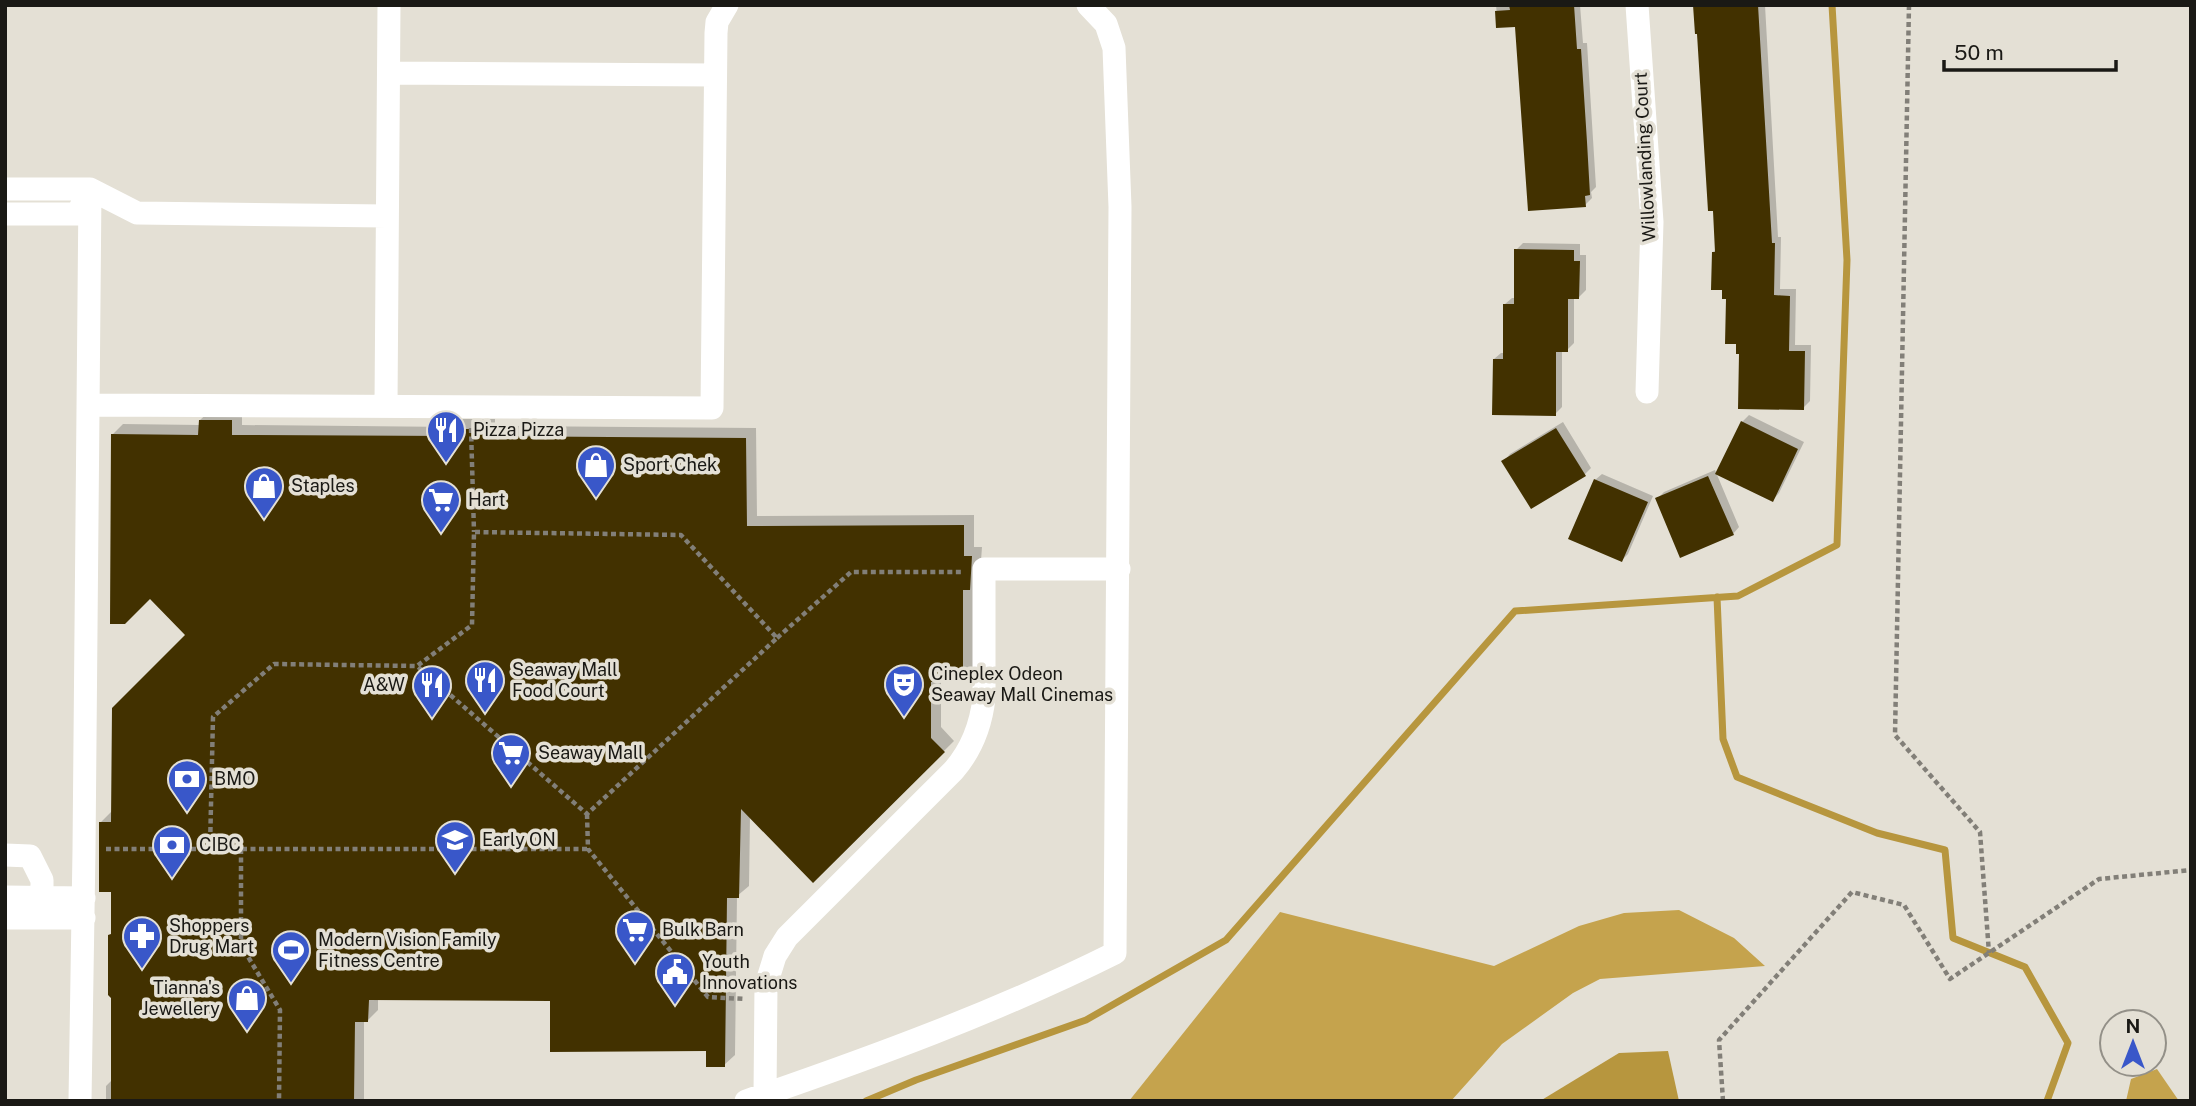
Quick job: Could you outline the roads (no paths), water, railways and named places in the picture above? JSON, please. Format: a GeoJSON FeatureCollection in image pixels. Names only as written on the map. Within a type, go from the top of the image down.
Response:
{"type":"FeatureCollection","features":[{"type":"Feature","properties":{"kind":"street"},"geometry":{"type":"LineString","coordinates":[[386,405],[389,5]]}},
{"type":"Feature","properties":{"kind":"street"},"geometry":{"type":"LineString","coordinates":[[89,405],[712,408],[716,27],[727,5]]}},
{"type":"Feature","properties":{"kind":"street"},"geometry":{"type":"LineString","coordinates":[[1088,5],[1097,12],[1108,28],[1114,53],[1120,207],[1117,932],[1115,953],[1043,987],[916,1040],[756,1098],[769,970],[775,956],[787,937],[954,770],[971,746],[979,727],[984,698],[984,569],[1118,569]]}},
{"type":"Feature","properties":{"kind":"street","name":"Willowlanding Court"},"geometry":{"type":"LineString","coordinates":[[1637,5],[1652,222],[1647,392]]}},
{"type":"Feature","properties":{"kind":"street"},"geometry":{"type":"LineString","coordinates":[[389,73],[715,75]]}},
{"type":"Feature","properties":{"kind":"street"},"geometry":{"type":"LineString","coordinates":[[5,189],[90,189],[137,213],[387,216]]}},
{"type":"Feature","properties":{"kind":"street"},"geometry":{"type":"LineString","coordinates":[[5,214],[77,214],[90,189]]}},
{"type":"Feature","properties":{"kind":"street"},"geometry":{"type":"LineString","coordinates":[[80,1101],[85,850],[90,189]]}},
{"type":"Feature","properties":{"kind":"street"},"geometry":{"type":"LineString","coordinates":[[5,855],[30,856],[42,880],[43,908]]}},
{"type":"Feature","properties":{"kind":"street"},"geometry":{"type":"LineString","coordinates":[[5,897],[43,908]]}},
{"type":"Feature","properties":{"kind":"street"},"geometry":{"type":"LineString","coordinates":[[5,918],[43,908],[84,908]]}},
{"type":"Feature","properties":{"kind":"waterway"},"geometry":{"type":"LineString","coordinates":[[866,1101],[916,1080],[1086,1020],[1226,940],[1515,611],[1738,596],[1837,545],[1847,260],[1832,5]]}},
{"type":"Feature","properties":{"kind":"waterway"},"geometry":{"type":"LineString","coordinates":[[1717,597],[1723,739],[1737,777],[1877,833],[1945,850],[1953,938],[2025,967],[2068,1043],[2047,1101]]}},
{"type":"Feature","properties":{"kind":"place","name":"Pizza Pizza"},"geometry":{"type":"Point","coordinates":[446,464]}},
{"type":"Feature","properties":{"kind":"place","name":"Sport Chek"},"geometry":{"type":"Point","coordinates":[596,499]}},
{"type":"Feature","properties":{"kind":"place","name":"Staples"},"geometry":{"type":"Point","coordinates":[264,520]}},
{"type":"Feature","properties":{"kind":"place","name":"Hart"},"geometry":{"type":"Point","coordinates":[441,534]}},
{"type":"Feature","properties":{"kind":"place","name":"Seaway Mall Food Court"},"geometry":{"type":"Point","coordinates":[485,714]}},
{"type":"Feature","properties":{"kind":"place","name":"Cineplex Odeon Seaway Mall Cinemas"},"geometry":{"type":"Point","coordinates":[904,718]}},
{"type":"Feature","properties":{"kind":"place","name":"A&W"},"geometry":{"type":"Point","coordinates":[432,719]}},
{"type":"Feature","properties":{"kind":"place","name":"Seaway Mall"},"geometry":{"type":"Point","coordinates":[511,787]}},
{"type":"Feature","properties":{"kind":"place","name":"BMO"},"geometry":{"type":"Point","coordinates":[187,813]}},
{"type":"Feature","properties":{"kind":"place","name":"Early ON"},"geometry":{"type":"Point","coordinates":[455,874]}},
{"type":"Feature","properties":{"kind":"place","name":"CIBC"},"geometry":{"type":"Point","coordinates":[172,879]}},
{"type":"Feature","properties":{"kind":"place","name":"Bulk Barn"},"geometry":{"type":"Point","coordinates":[635,964]}},
{"type":"Feature","properties":{"kind":"place","name":"Shoppers Drug Mart"},"geometry":{"type":"Point","coordinates":[142,970]}},
{"type":"Feature","properties":{"kind":"place","name":"Modern Vision Family Fitness Centre"},"geometry":{"type":"Point","coordinates":[291,984]}},
{"type":"Feature","properties":{"kind":"place","name":"Youth Innovations"},"geometry":{"type":"Point","coordinates":[675,1006]}},
{"type":"Feature","properties":{"kind":"place","name":"Tianna's Jewellery"},"geometry":{"type":"Point","coordinates":[247,1032]}}]}
